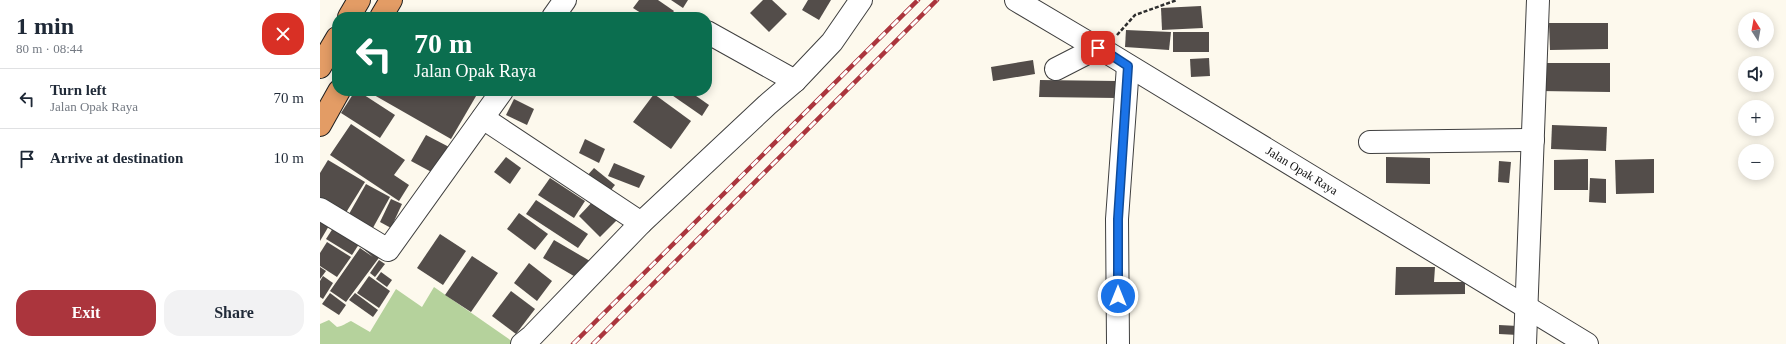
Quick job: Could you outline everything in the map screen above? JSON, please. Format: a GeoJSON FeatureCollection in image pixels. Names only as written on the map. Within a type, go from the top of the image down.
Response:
{"type":"FeatureCollection","features":[{"type":"Feature","properties":{"kind":"highway"},"geometry":{"type":"LineString","coordinates":[[352,12],[359,0]]}},
{"type":"Feature","properties":{"kind":"highway"},"geometry":{"type":"LineString","coordinates":[[384,12],[391,0]]}},
{"type":"Feature","properties":{"kind":"highway"},"geometry":{"type":"LineString","coordinates":[[320,67],[332,47]]}},
{"type":"Feature","properties":{"kind":"highway"},"geometry":{"type":"LineString","coordinates":[[320,125],[336,96]]}},
{"type":"Feature","properties":{"kind":"street"},"geometry":{"type":"LineString","coordinates":[[557,12],[565,0]]}},
{"type":"Feature","properties":{"kind":"street"},"geometry":{"type":"LineString","coordinates":[[522,344],[532,336],[642,223],[767,105],[795,81],[832,42],[861,0]]}},
{"type":"Feature","properties":{"kind":"street","name":"Jalan Opak Raya"},"geometry":{"type":"LineString","coordinates":[[1016,0],[1128,66],[1587,344]]}},
{"type":"Feature","properties":{"kind":"street"},"geometry":{"type":"LineString","coordinates":[[1525,344],[1538,0]]}},
{"type":"Feature","properties":{"kind":"street"},"geometry":{"type":"LineString","coordinates":[[712,35],[795,81]]}},
{"type":"Feature","properties":{"kind":"street"},"geometry":{"type":"LineString","coordinates":[[1056,69],[1103,51]]}},
{"type":"Feature","properties":{"kind":"street"},"geometry":{"type":"LineString","coordinates":[[1118,343],[1118,219],[1128,66]]}},
{"type":"Feature","properties":{"kind":"street"},"geometry":{"type":"LineString","coordinates":[[320,209],[388,250],[498,96]]}},
{"type":"Feature","properties":{"kind":"street"},"geometry":{"type":"LineString","coordinates":[[483,118],[642,223]]}},
{"type":"Feature","properties":{"kind":"street"},"geometry":{"type":"LineString","coordinates":[[1370,142],[1533,140]]}},
{"type":"Feature","properties":{"kind":"path"},"geometry":{"type":"LineString","coordinates":[[1103,51],[1135,15],[1177,0]]}},
{"type":"Feature","properties":{"kind":"green space"},"geometry":{"type":"Polygon","coordinates":[[[434,287],[516,344],[320,344],[320,324],[329,320],[337,327],[351,321],[370,332],[396,289],[422,307],[434,287]]]}},
{"type":"Feature","properties":{"kind":"building"},"geometry":{"type":"Polygon","coordinates":[[[639,0],[658,0],[674,11],[639,12],[633,8],[639,0]]]}},
{"type":"Feature","properties":{"kind":"building"},"geometry":{"type":"Polygon","coordinates":[[[671,0],[688,0],[683,8],[671,0]]]}},
{"type":"Feature","properties":{"kind":"building"},"geometry":{"type":"Polygon","coordinates":[[[763,0],[772,0],[787,14],[769,32],[750,13],[763,0]]]}},
{"type":"Feature","properties":{"kind":"building"},"geometry":{"type":"Polygon","coordinates":[[[808,0],[831,0],[819,20],[802,10],[808,0]]]}},
{"type":"Feature","properties":{"kind":"building"},"geometry":{"type":"Polygon","coordinates":[[[1201,6],[1203,28],[1162,30],[1161,8],[1201,6]]]}},
{"type":"Feature","properties":{"kind":"building"},"geometry":{"type":"Polygon","coordinates":[[[1549,23],[1608,23],[1608,49],[1550,50],[1549,23]]]}},
{"type":"Feature","properties":{"kind":"building"},"geometry":{"type":"Polygon","coordinates":[[[1126,30],[1171,32],[1169,50],[1125,47],[1126,30]]]}},
{"type":"Feature","properties":{"kind":"building"},"geometry":{"type":"Polygon","coordinates":[[[1173,32],[1209,32],[1209,52],[1173,52],[1173,32]]]}},
{"type":"Feature","properties":{"kind":"building"},"geometry":{"type":"Polygon","coordinates":[[[1209,58],[1210,76],[1191,77],[1190,59],[1209,58]]]}},
{"type":"Feature","properties":{"kind":"building"},"geometry":{"type":"Polygon","coordinates":[[[1033,60],[1035,74],[993,81],[991,67],[1033,60]]]}},
{"type":"Feature","properties":{"kind":"building"},"geometry":{"type":"Polygon","coordinates":[[[1540,63],[1610,63],[1610,92],[1540,91],[1540,63]]]}},
{"type":"Feature","properties":{"kind":"building"},"geometry":{"type":"Polygon","coordinates":[[[1040,80],[1117,81],[1117,98],[1039,97],[1040,80]]]}},
{"type":"Feature","properties":{"kind":"building"},"geometry":{"type":"Polygon","coordinates":[[[352,96],[366,96],[395,115],[380,138],[341,113],[352,96]]]}},
{"type":"Feature","properties":{"kind":"building"},"geometry":{"type":"Polygon","coordinates":[[[376,96],[476,96],[451,139],[376,96]]]}},
{"type":"Feature","properties":{"kind":"building"},"geometry":{"type":"Polygon","coordinates":[[[652,96],[657,96],[691,121],[671,149],[633,122],[652,96]]]}},
{"type":"Feature","properties":{"kind":"building"},"geometry":{"type":"Polygon","coordinates":[[[673,96],[696,96],[709,105],[702,116],[673,96]]]}},
{"type":"Feature","properties":{"kind":"building"},"geometry":{"type":"Polygon","coordinates":[[[514,99],[534,109],[527,125],[506,115],[514,99]]]}},
{"type":"Feature","properties":{"kind":"building"},"geometry":{"type":"Polygon","coordinates":[[[351,124],[405,160],[394,175],[409,185],[399,201],[330,155],[351,124]]]}},
{"type":"Feature","properties":{"kind":"building"},"geometry":{"type":"Polygon","coordinates":[[[1552,125],[1607,127],[1606,151],[1551,149],[1552,125]]]}},
{"type":"Feature","properties":{"kind":"building"},"geometry":{"type":"Polygon","coordinates":[[[426,135],[451,148],[437,175],[411,161],[426,135]]]}},
{"type":"Feature","properties":{"kind":"building"},"geometry":{"type":"Polygon","coordinates":[[[585,139],[605,149],[599,163],[579,153],[585,139]]]}},
{"type":"Feature","properties":{"kind":"building"},"geometry":{"type":"Polygon","coordinates":[[[506,157],[521,168],[510,184],[494,172],[506,157]]]}},
{"type":"Feature","properties":{"kind":"building"},"geometry":{"type":"Polygon","coordinates":[[[1386,157],[1430,158],[1430,184],[1386,183],[1386,157]]]}},
{"type":"Feature","properties":{"kind":"building"},"geometry":{"type":"Polygon","coordinates":[[[1588,159],[1588,190],[1554,190],[1554,160],[1588,159]]]}},
{"type":"Feature","properties":{"kind":"building"},"geometry":{"type":"Polygon","coordinates":[[[1654,159],[1654,193],[1616,194],[1615,160],[1654,159]]]}},
{"type":"Feature","properties":{"kind":"building"},"geometry":{"type":"Polygon","coordinates":[[[328,160],[365,182],[342,219],[320,206],[320,173],[328,160]]]}},
{"type":"Feature","properties":{"kind":"building"},"geometry":{"type":"Polygon","coordinates":[[[1499,161],[1511,162],[1509,183],[1498,182],[1499,161]]]}},
{"type":"Feature","properties":{"kind":"building"},"geometry":{"type":"Polygon","coordinates":[[[614,163],[645,176],[639,188],[608,176],[614,163]]]}},
{"type":"Feature","properties":{"kind":"building"},"geometry":{"type":"Polygon","coordinates":[[[594,168],[615,185],[607,195],[586,177],[594,168]]]}},
{"type":"Feature","properties":{"kind":"building"},"geometry":{"type":"Polygon","coordinates":[[[550,178],[585,201],[574,218],[538,195],[550,178]]]}},
{"type":"Feature","properties":{"kind":"building"},"geometry":{"type":"Polygon","coordinates":[[[1590,178],[1606,179],[1606,203],[1589,202],[1590,178]]]}},
{"type":"Feature","properties":{"kind":"building"},"geometry":{"type":"Polygon","coordinates":[[[366,184],[390,197],[369,235],[345,221],[366,184]]]}},
{"type":"Feature","properties":{"kind":"building"},"geometry":{"type":"Polygon","coordinates":[[[596,198],[617,220],[600,237],[579,216],[596,198]]]}},
{"type":"Feature","properties":{"kind":"building"},"geometry":{"type":"Polygon","coordinates":[[[391,199],[402,204],[391,228],[380,222],[391,199]]]}},
{"type":"Feature","properties":{"kind":"building"},"geometry":{"type":"Polygon","coordinates":[[[536,200],[588,234],[578,248],[526,214],[536,200]]]}},
{"type":"Feature","properties":{"kind":"building"},"geometry":{"type":"Polygon","coordinates":[[[320,212],[333,219],[320,241],[320,212]]]}},
{"type":"Feature","properties":{"kind":"building"},"geometry":{"type":"Polygon","coordinates":[[[519,213],[548,234],[535,250],[507,229],[519,213]]]}},
{"type":"Feature","properties":{"kind":"building"},"geometry":{"type":"Polygon","coordinates":[[[337,222],[363,238],[352,255],[326,239],[337,222]]]}},
{"type":"Feature","properties":{"kind":"building"},"geometry":{"type":"Polygon","coordinates":[[[440,234],[466,251],[443,285],[417,268],[440,234]]]}},
{"type":"Feature","properties":{"kind":"building"},"geometry":{"type":"Polygon","coordinates":[[[367,239],[384,251],[346,302],[330,291],[360,248],[373,257],[361,247],[367,239]]]}},
{"type":"Feature","properties":{"kind":"building"},"geometry":{"type":"Polygon","coordinates":[[[554,240],[590,261],[579,279],[543,258],[554,240]]]}},
{"type":"Feature","properties":{"kind":"building"},"geometry":{"type":"Polygon","coordinates":[[[327,242],[351,257],[337,277],[320,266],[320,253],[327,242]]]}},
{"type":"Feature","properties":{"kind":"building"},"geometry":{"type":"Polygon","coordinates":[[[472,256],[498,273],[471,312],[445,295],[472,256]]]}},
{"type":"Feature","properties":{"kind":"building"},"geometry":{"type":"Polygon","coordinates":[[[379,260],[385,264],[375,277],[370,273],[379,260]]]}},
{"type":"Feature","properties":{"kind":"building"},"geometry":{"type":"Polygon","coordinates":[[[529,263],[552,281],[537,301],[514,283],[529,263]]]}},
{"type":"Feature","properties":{"kind":"building"},"geometry":{"type":"Polygon","coordinates":[[[320,267],[326,271],[320,279],[320,267]]]}},
{"type":"Feature","properties":{"kind":"building"},"geometry":{"type":"Polygon","coordinates":[[[1396,267],[1435,267],[1434,282],[1465,282],[1465,294],[1395,295],[1396,267]]]}},
{"type":"Feature","properties":{"kind":"building"},"geometry":{"type":"Polygon","coordinates":[[[381,272],[392,280],[387,287],[376,279],[381,272]]]}},
{"type":"Feature","properties":{"kind":"building"},"geometry":{"type":"Polygon","coordinates":[[[323,276],[333,283],[323,299],[320,297],[320,281],[323,276]]]}},
{"type":"Feature","properties":{"kind":"building"},"geometry":{"type":"Polygon","coordinates":[[[369,276],[390,291],[379,308],[357,293],[369,276]]]}},
{"type":"Feature","properties":{"kind":"building"},"geometry":{"type":"Polygon","coordinates":[[[511,291],[535,309],[516,334],[492,316],[511,291]]]}},
{"type":"Feature","properties":{"kind":"building"},"geometry":{"type":"Polygon","coordinates":[[[330,293],[346,305],[339,315],[322,304],[330,293]]]}},
{"type":"Feature","properties":{"kind":"building"},"geometry":{"type":"Polygon","coordinates":[[[355,293],[378,310],[373,317],[349,300],[355,293]]]}},
{"type":"Feature","properties":{"kind":"building"},"geometry":{"type":"Polygon","coordinates":[[[1499,325],[1518,326],[1518,335],[1499,334],[1499,325]]]}},
{"type":"Feature","properties":{"kind":"railway"},"geometry":{"type":"LineString","coordinates":[[573,344],[918,0]]}},
{"type":"Feature","properties":{"kind":"railway"},"geometry":{"type":"LineString","coordinates":[[593,344],[937,0]]}},
{"type":"Feature","properties":{"kind":"route"},"geometry":{"type":"LineString","coordinates":[[1098,48],[1128,66],[1118,219],[1118,296]]}}]}
